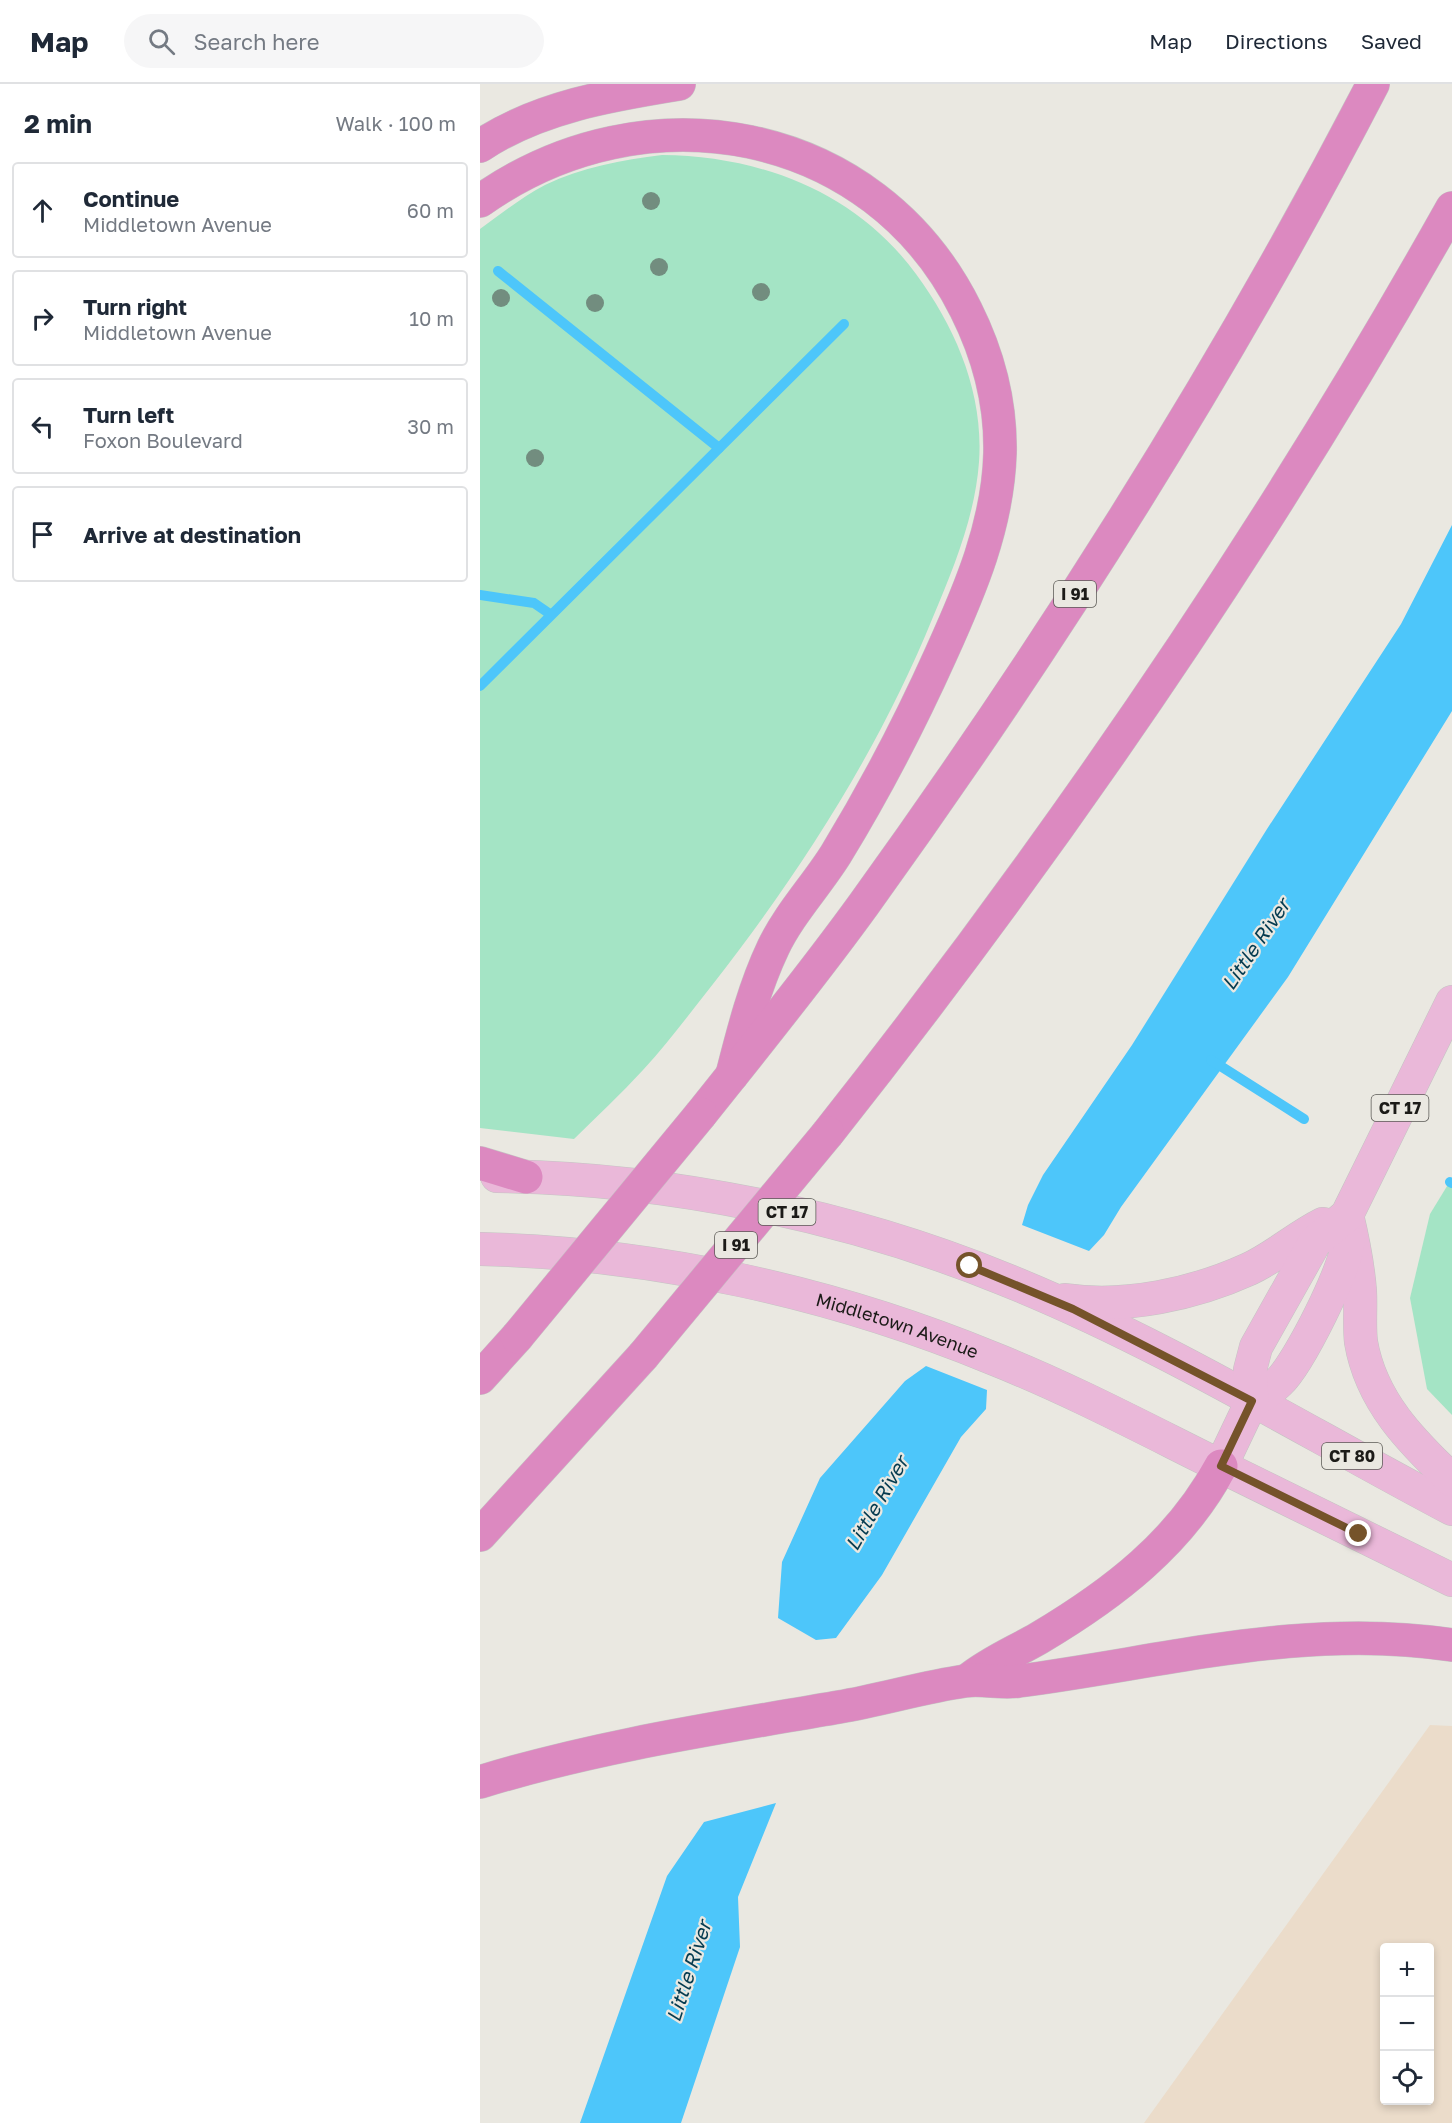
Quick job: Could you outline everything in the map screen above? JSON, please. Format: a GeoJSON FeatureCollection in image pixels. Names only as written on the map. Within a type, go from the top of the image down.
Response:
{"type":"FeatureCollection","features":[{"type":"Feature","properties":{"kind":"highway"},"geometry":{"type":"LineString","coordinates":[[480,146],[508,130],[552,112],[596,100],[679,84]]}},
{"type":"Feature","properties":{"kind":"highway","name":"I 91"},"geometry":{"type":"LineString","coordinates":[[480,1378],[732,1075],[862,906],[992,720],[1172,442],[1250,310],[1372,84]]}},
{"type":"Feature","properties":{"kind":"highway"},"geometry":{"type":"LineString","coordinates":[[480,201],[540,164],[612,139],[672,132],[699,132],[767,145],[832,170],[882,203],[905,223],[941,266],[958,293],[985,356],[997,406],[1000,450],[995,502],[977,570],[931,677],[886,765],[833,858],[774,945],[752,1002],[732,1075]]}},
{"type":"Feature","properties":{"kind":"highway","name":"I 91"},"geometry":{"type":"LineString","coordinates":[[480,1535],[643,1356],[828,1132],[1014,888],[1186,642],[1310,449],[1452,208]]}},
{"type":"Feature","properties":{"kind":"highway"},"geometry":{"type":"LineString","coordinates":[[480,1163],[526,1177]]}},
{"type":"Feature","properties":{"kind":"highway"},"geometry":{"type":"LineString","coordinates":[[968,1680],[990,1664],[1076,1615],[1138,1570],[1191,1515],[1221,1466]]}},
{"type":"Feature","properties":{"kind":"highway"},"geometry":{"type":"LineString","coordinates":[[480,1782],[597,1751],[863,1703],[968,1680],[1017,1682],[1161,1657],[1308,1639],[1402,1639],[1452,1645]]}},
{"type":"Feature","properties":{"kind":"main road","name":"CT 17"},"geometry":{"type":"LineString","coordinates":[[1347,1215],[1452,1002]]}},
{"type":"Feature","properties":{"kind":"main road","name":"CT 17"},"geometry":{"type":"LineString","coordinates":[[480,1176],[526,1177],[647,1188],[819,1219],[934,1252],[1037,1293]]}},
{"type":"Feature","properties":{"kind":"main road"},"geometry":{"type":"LineString","coordinates":[[1037,1293],[1071,1300],[1107,1302],[1191,1290],[1250,1269],[1314,1228],[1347,1215]]}},
{"type":"Feature","properties":{"kind":"main road"},"geometry":{"type":"LineString","coordinates":[[1221,1466],[1252,1401],[1250,1370],[1256,1347],[1315,1242],[1347,1215]]}},
{"type":"Feature","properties":{"kind":"main road"},"geometry":{"type":"LineString","coordinates":[[1347,1215],[1358,1272],[1362,1342],[1376,1386],[1406,1436],[1452,1480]]}},
{"type":"Feature","properties":{"kind":"main road","name":"Middletown Avenue"},"geometry":{"type":"LineString","coordinates":[[480,1249],[559,1254],[684,1270],[758,1284],[845,1306],[1037,1376],[1452,1580]]}},
{"type":"Feature","properties":{"kind":"main road","name":"CT 80"},"geometry":{"type":"LineString","coordinates":[[1037,1293],[1154,1348],[1452,1509]]}},
{"type":"Feature","properties":{"kind":"shaded area"},"geometry":{"type":"Polygon","coordinates":[[[1430,1725],[1452,1726],[1452,2123],[1144,2123],[1430,1725]]]}},
{"type":"Feature","properties":{"kind":"green space"},"geometry":{"type":"Polygon","coordinates":[[[662,155],[735,162],[770,171],[804,184],[865,221],[892,245],[930,295],[955,339],[964,363],[977,412],[979,462],[977,482],[956,560],[912,666],[888,715],[836,808],[746,941],[652,1060],[574,1139],[480,1128],[480,229],[528,195],[573,173],[602,165],[662,155]]]}},
{"type":"Feature","properties":{"kind":"green space"},"geometry":{"type":"Polygon","coordinates":[[[1452,1178],[1452,1415],[1427,1389],[1410,1298],[1430,1214],[1452,1178]]]}},
{"type":"Feature","properties":{"kind":"water","name":"Little River"},"geometry":{"type":"Polygon","coordinates":[[[1452,525],[1452,711],[1288,977],[1121,1207],[1104,1235],[1089,1251],[1022,1225],[1028,1205],[1043,1175],[1132,1045],[1267,829],[1401,624],[1452,525]]]}},
{"type":"Feature","properties":{"kind":"water","name":"Little River"},"geometry":{"type":"Polygon","coordinates":[[[926,1366],[987,1390],[986,1409],[961,1437],[882,1575],[836,1638],[816,1640],[778,1618],[782,1562],[820,1478],[905,1381],[926,1366]]]}},
{"type":"Feature","properties":{"kind":"water","name":"Little River"},"geometry":{"type":"Polygon","coordinates":[[[776,1803],[738,1897],[740,1947],[681,2123],[580,2123],[667,1876],[704,1822],[776,1803]]]}},
{"type":"Feature","properties":{"kind":"waterway"},"geometry":{"type":"LineString","coordinates":[[498,271],[719,448]]}},
{"type":"Feature","properties":{"kind":"waterway"},"geometry":{"type":"LineString","coordinates":[[480,686],[844,324]]}},
{"type":"Feature","properties":{"kind":"waterway"},"geometry":{"type":"LineString","coordinates":[[480,595],[534,603],[550,614]]}},
{"type":"Feature","properties":{"kind":"waterway"},"geometry":{"type":"LineString","coordinates":[[1211,1060],[1304,1119]]}},
{"type":"Feature","properties":{"kind":"route"},"geometry":{"type":"LineString","coordinates":[[970,1266],[1006,1279],[1073,1309],[1154,1348],[1252,1401],[1221,1466],[1359,1534]]}}]}
